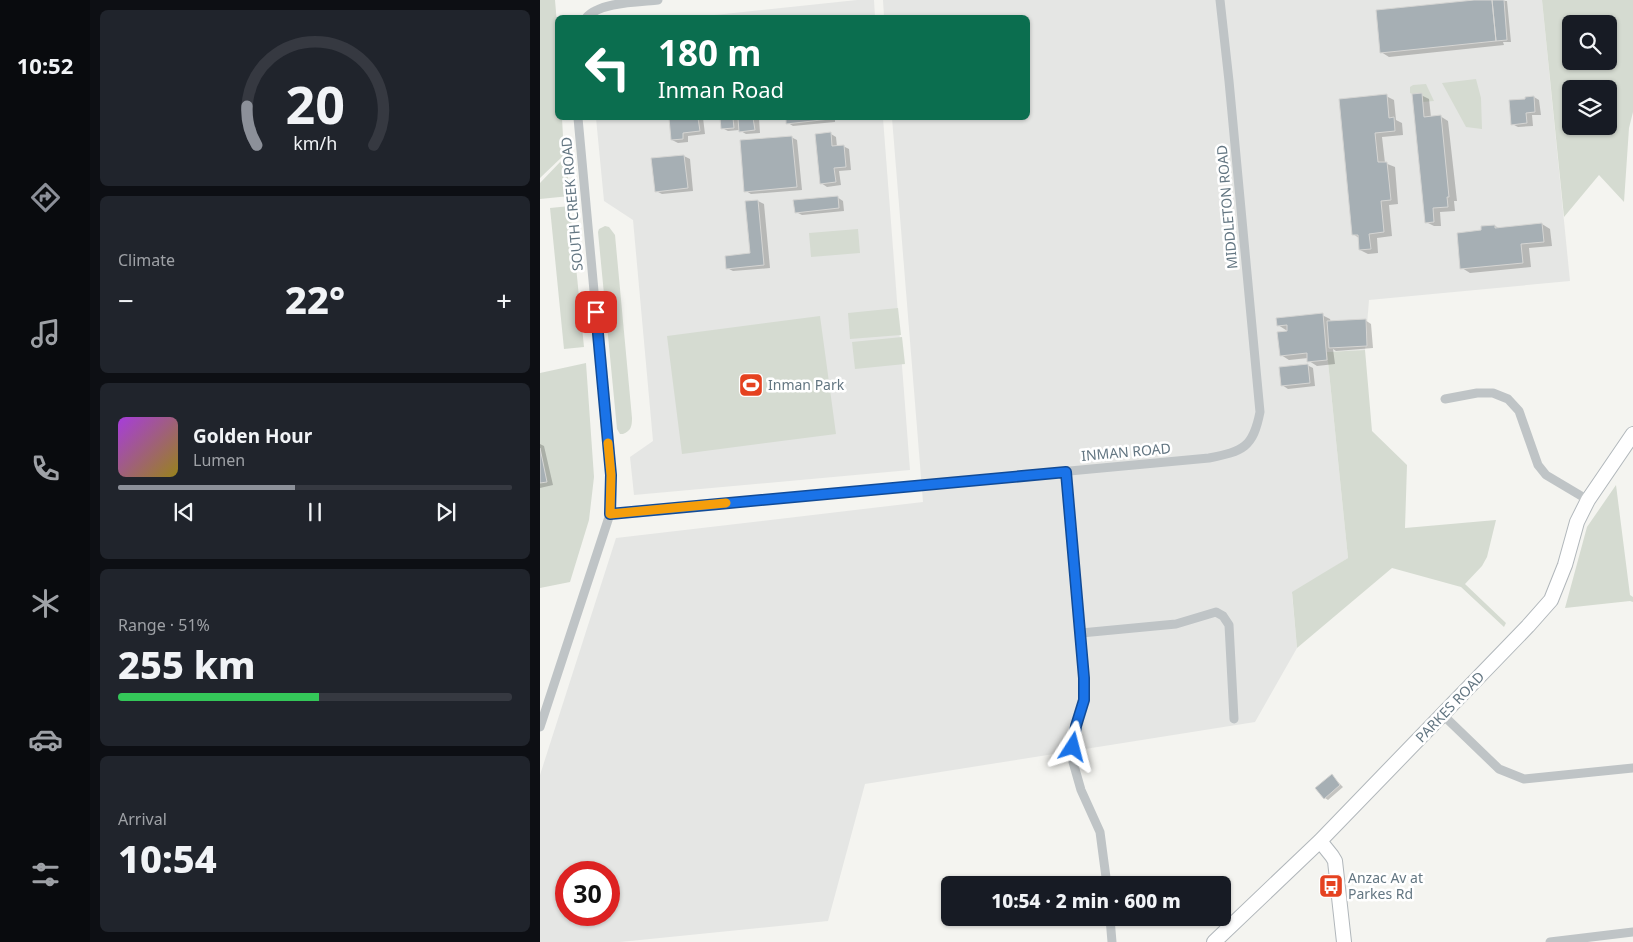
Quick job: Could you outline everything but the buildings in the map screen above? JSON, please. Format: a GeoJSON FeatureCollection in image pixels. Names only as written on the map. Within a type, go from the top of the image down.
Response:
{"type":"FeatureCollection","features":[{"type":"Feature","properties":{"kind":"street"},"geometry":{"type":"LineString","coordinates":[[588,15],[590,12],[609,6],[658,0]]}},
{"type":"Feature","properties":{"kind":"street","name":"MIDDLETON ROAD"},"geometry":{"type":"LineString","coordinates":[[1220,0],[1260,412]]}},
{"type":"Feature","properties":{"kind":"street","name":"SOUTH CREEK ROAD"},"geometry":{"type":"LineString","coordinates":[[540,727],[610,514],[611,475],[578,120]]}},
{"type":"Feature","properties":{"kind":"street"},"geometry":{"type":"LineString","coordinates":[[1445,399],[1477,393],[1493,393],[1508,399],[1519,411],[1538,465],[1546,475],[1588,500]]}},
{"type":"Feature","properties":{"kind":"street","name":"INMAN ROAD"},"geometry":{"type":"LineString","coordinates":[[610,514],[1209,458],[1232,453],[1242,448],[1250,440],[1256,429],[1260,412]]}},
{"type":"Feature","properties":{"kind":"street","name":"PARKES ROAD"},"geometry":{"type":"LineString","coordinates":[[1214,942],[1320,841],[1443,715],[1551,600],[1565,565],[1577,522],[1588,500],[1633,434]]}},
{"type":"Feature","properties":{"kind":"street"},"geometry":{"type":"LineString","coordinates":[[1066,472],[1084,678],[1084,700],[1076,726],[1073,762],[1081,790],[1100,832],[1106,876]]}},
{"type":"Feature","properties":{"kind":"street"},"geometry":{"type":"LineString","coordinates":[[1081,633],[1176,624],[1216,612],[1223,616],[1229,625],[1234,719]]}},
{"type":"Feature","properties":{"kind":"street"},"geometry":{"type":"LineString","coordinates":[[1443,715],[1499,769],[1524,779],[1633,768]]}},
{"type":"Feature","properties":{"kind":"street"},"geometry":{"type":"LineString","coordinates":[[1320,841],[1335,862],[1344,942]]}},
{"type":"Feature","properties":{"kind":"street"},"geometry":{"type":"LineString","coordinates":[[1111,926],[1112,942]]}},
{"type":"Feature","properties":{"kind":"street"},"geometry":{"type":"LineString","coordinates":[[1550,942],[1633,932]]}},
{"type":"Feature","properties":{"kind":"shaded area"},"geometry":{"type":"Polygon","coordinates":[[[540,0],[555,0],[555,120],[562,120],[564,155],[540,178],[540,0]]]}},
{"type":"Feature","properties":{"kind":"shaded area"},"geometry":{"type":"Polygon","coordinates":[[[857,0],[874,0],[875,15],[715,15],[857,0]]]}},
{"type":"Feature","properties":{"kind":"shaded area"},"geometry":{"type":"Polygon","coordinates":[[[883,0],[1542,0],[1570,281],[1369,300],[1365,350],[1327,352],[1348,558],[1292,594],[1297,648],[1255,722],[865,784],[828,921],[620,942],[540,942],[540,775],[616,538],[923,502],[892,120],[1030,120],[1030,15],[884,15],[883,0]]]}},
{"type":"Feature","properties":{"kind":"shaded area"},"geometry":{"type":"Polygon","coordinates":[[[1542,0],[1633,0],[1633,112],[1629,128],[1624,202],[1599,175],[1564,217],[1542,0]]]}},
{"type":"Feature","properties":{"kind":"shaded area"},"geometry":{"type":"Polygon","coordinates":[[[1476,79],[1481,98],[1482,129],[1466,127],[1442,83],[1476,79]]]}},
{"type":"Feature","properties":{"kind":"shaded area"},"geometry":{"type":"Polygon","coordinates":[[[1426,84],[1434,101],[1422,102],[1422,94],[1410,93],[1410,87],[1413,85],[1426,84]]]}},
{"type":"Feature","properties":{"kind":"shaded area"},"geometry":{"type":"Polygon","coordinates":[[[596,120],[883,120],[910,470],[634,495],[630,457],[653,441],[633,220],[604,201],[596,120]]]}},
{"type":"Feature","properties":{"kind":"shaded area"},"geometry":{"type":"Polygon","coordinates":[[[566,160],[570,196],[540,199],[540,183],[561,161],[566,160]]]}},
{"type":"Feature","properties":{"kind":"shaded area"},"geometry":{"type":"Polygon","coordinates":[[[570,206],[584,347],[564,349],[550,208],[570,206]]]}},
{"type":"Feature","properties":{"kind":"shaded area"},"geometry":{"type":"Polygon","coordinates":[[[605,226],[609,227],[615,235],[632,418],[630,428],[623,434],[620,434],[617,429],[598,232],[599,229],[605,226]]]}},
{"type":"Feature","properties":{"kind":"shaded area"},"geometry":{"type":"Polygon","coordinates":[[[858,229],[860,253],[811,257],[809,233],[858,229]]]}},
{"type":"Feature","properties":{"kind":"shaded area"},"geometry":{"type":"Polygon","coordinates":[[[898,308],[901,335],[850,339],[848,313],[898,308]]]}},
{"type":"Feature","properties":{"kind":"shaded area","name":"Inman Park"},"geometry":{"type":"Polygon","coordinates":[[[820,316],[836,434],[682,454],[667,336],[820,316]]]}},
{"type":"Feature","properties":{"kind":"shaded area"},"geometry":{"type":"Polygon","coordinates":[[[902,337],[905,364],[855,369],[852,342],[902,337]]]}},
{"type":"Feature","properties":{"kind":"shaded area"},"geometry":{"type":"Polygon","coordinates":[[[1365,350],[1372,431],[1407,465],[1405,528],[1496,520],[1487,557],[1482,566],[1465,584],[1506,623],[1504,627],[1461,587],[1392,568],[1297,648],[1292,592],[1348,558],[1327,352],[1365,350]]]}},
{"type":"Feature","properties":{"kind":"shaded area"},"geometry":{"type":"Polygon","coordinates":[[[586,363],[594,477],[589,520],[570,582],[540,588],[540,373],[586,363]]]}},
{"type":"Feature","properties":{"kind":"shaded area"},"geometry":{"type":"Polygon","coordinates":[[[1616,485],[1630,595],[1633,597],[1633,602],[1565,608],[1587,527],[1616,485]]]}},
{"type":"Feature","properties":{"kind":"slow traffic"},"geometry":{"type":"LineString","coordinates":[[608,443],[611,475],[610,514],[726,503]]}},
{"type":"Feature","properties":{"kind":"place","name":"Inman Park"},"geometry":{"type":"Point","coordinates":[751,385]}},
{"type":"Feature","properties":{"kind":"place","name":"Anzac Av at Parkes Rd"},"geometry":{"type":"Point","coordinates":[1331,886]}},
{"type":"Feature","properties":{"kind":"route"},"geometry":{"type":"LineString","coordinates":[[596,312],[611,475],[610,514],[1066,472],[1084,678],[1084,700],[1076,726],[1073,747]]}}]}
